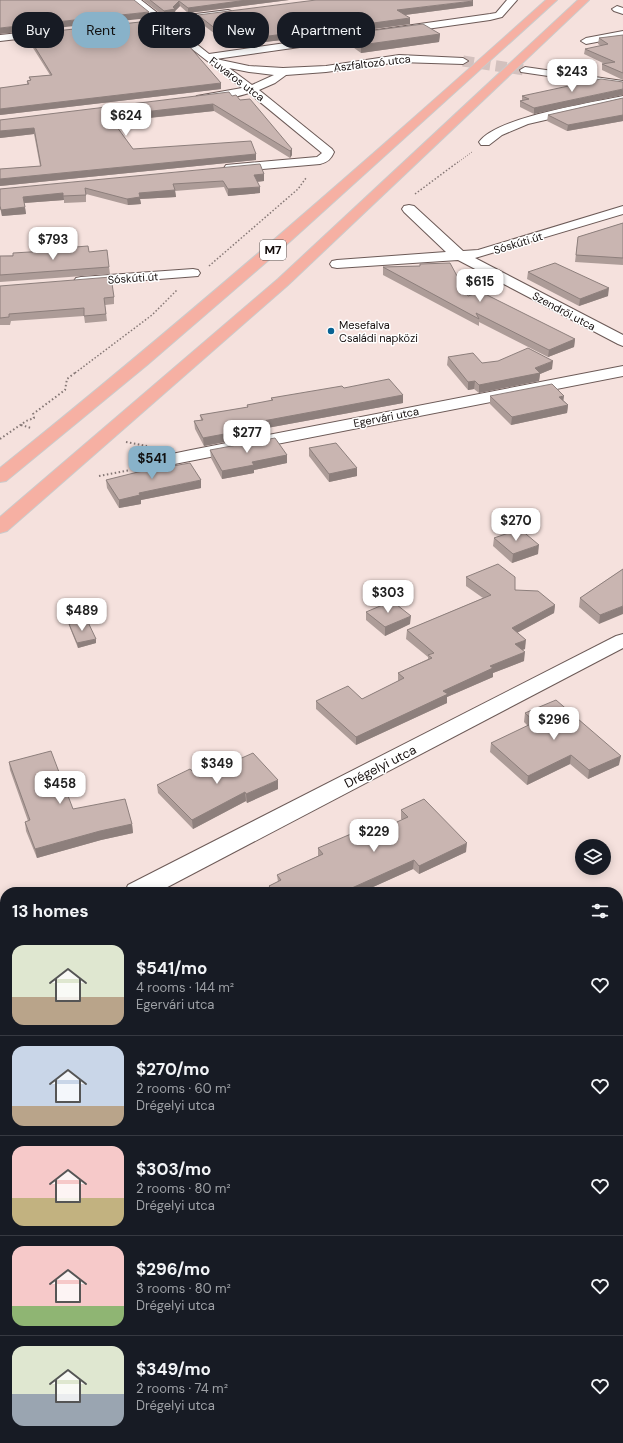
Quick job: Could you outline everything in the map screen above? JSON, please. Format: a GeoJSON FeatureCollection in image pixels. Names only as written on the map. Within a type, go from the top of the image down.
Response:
{"type":"FeatureCollection","features":[{"type":"Feature","properties":{"kind":"highway","name":"M7"},"geometry":{"type":"LineString","coordinates":[[0,477],[291,234],[552,0]]}},
{"type":"Feature","properties":{"kind":"highway","name":"M7"},"geometry":{"type":"LineString","coordinates":[[0,527],[283,282],[584,0]]}},
{"type":"Feature","properties":{"kind":"street","name":"Fuvaros utca"},"geometry":{"type":"LineString","coordinates":[[135,0],[151,12]]}},
{"type":"Feature","properties":{"kind":"street"},"geometry":{"type":"LineString","coordinates":[[207,57],[490,17],[499,15],[512,0]]}},
{"type":"Feature","properties":{"kind":"street"},"geometry":{"type":"LineString","coordinates":[[0,38],[70,31]]}},
{"type":"Feature","properties":{"kind":"street"},"geometry":{"type":"LineString","coordinates":[[586,41],[623,34]]}},
{"type":"Feature","properties":{"kind":"street","name":"Fuvaros utca"},"geometry":{"type":"LineString","coordinates":[[196,48],[252,90],[328,152],[326,157],[320,160],[222,169]]}},
{"type":"Feature","properties":{"kind":"street","name":"Aszfaltozó utca"},"geometry":{"type":"LineString","coordinates":[[207,57],[242,67],[281,71],[326,69],[401,58],[463,61]]}},
{"type":"Feature","properties":{"kind":"street"},"geometry":{"type":"LineString","coordinates":[[525,70],[623,84]]}},
{"type":"Feature","properties":{"kind":"street"},"geometry":{"type":"LineString","coordinates":[[189,99],[252,90],[281,75],[281,71]]}},
{"type":"Feature","properties":{"kind":"street"},"geometry":{"type":"LineString","coordinates":[[485,142],[498,132],[524,121],[623,99]]}},
{"type":"Feature","properties":{"kind":"street"},"geometry":{"type":"LineString","coordinates":[[409,209],[453,251],[464,256]]}},
{"type":"Feature","properties":{"kind":"street","name":"Sóskúti út"},"geometry":{"type":"LineString","coordinates":[[337,264],[479,254],[623,210]]}},
{"type":"Feature","properties":{"kind":"street","name":"Szendrői utca"},"geometry":{"type":"LineString","coordinates":[[464,256],[478,266],[623,341]]}},
{"type":"Feature","properties":{"kind":"street","name":"Sóskúti út"},"geometry":{"type":"LineString","coordinates":[[70,282],[193,273]]}},
{"type":"Feature","properties":{"kind":"street","name":"Egervári utca"},"geometry":{"type":"LineString","coordinates":[[150,464],[623,371]]}},
{"type":"Feature","properties":{"kind":"street","name":"Drégelyi utca"},"geometry":{"type":"LineString","coordinates":[[147,887],[623,640]]}},
{"type":"Feature","properties":{"kind":"path"},"geometry":{"type":"LineString","coordinates":[[409,209],[404,203],[485,142]]}},
{"type":"Feature","properties":{"kind":"path"},"geometry":{"type":"LineString","coordinates":[[0,439],[26,421],[34,418],[33,414],[64,390],[67,379]]}},
{"type":"Feature","properties":{"kind":"path"},"geometry":{"type":"LineString","coordinates":[[20,425],[36,430]]}},
{"type":"Feature","properties":{"kind":"path"},"geometry":{"type":"LineString","coordinates":[[99,476],[117,474],[150,464]]}},
{"type":"Feature","properties":{"kind":"building"},"geometry":{"type":"Polygon","coordinates":[[[0,0],[134,0],[149,12],[130,14],[130,12],[72,12],[72,20],[64,21],[64,12],[12,12],[12,27],[0,28],[0,0]]]}},
{"type":"Feature","properties":{"kind":"building"},"geometry":{"type":"Polygon","coordinates":[[[150,0],[247,0],[188,8],[179,1],[173,7],[175,9],[164,11],[150,0]]]}},
{"type":"Feature","properties":{"kind":"building"},"geometry":{"type":"Polygon","coordinates":[[[316,0],[473,1],[397,10],[410,18],[375,23],[375,12],[277,12],[277,35],[269,36],[269,12],[222,12],[316,0]]]}},
{"type":"Feature","properties":{"kind":"building"},"geometry":{"type":"Polygon","coordinates":[[[213,13],[213,27],[205,21],[205,14],[213,13]]]}},
{"type":"Feature","properties":{"kind":"building"},"geometry":{"type":"Polygon","coordinates":[[[138,22],[138,48],[191,48],[221,83],[0,109],[0,88],[29,84],[27,81],[31,80],[29,77],[52,75],[36,48],[64,48],[64,30],[72,29],[72,48],[130,48],[130,23],[138,22]]]}},
{"type":"Feature","properties":{"kind":"building"},"geometry":{"type":"Polygon","coordinates":[[[423,24],[440,34],[375,43],[375,30],[423,24]]]}},
{"type":"Feature","properties":{"kind":"building"},"geometry":{"type":"Polygon","coordinates":[[[623,35],[623,73],[602,64],[615,62],[585,49],[608,44],[599,38],[623,35]]]}},
{"type":"Feature","properties":{"kind":"building"},"geometry":{"type":"Polygon","coordinates":[[[601,79],[623,82],[623,89],[534,108],[520,101],[529,99],[522,96],[601,79]]]}},
{"type":"Feature","properties":{"kind":"building"},"geometry":{"type":"Polygon","coordinates":[[[229,92],[232,96],[236,95],[240,100],[250,99],[292,149],[290,151],[213,104],[109,116],[133,149],[251,141],[256,154],[0,179],[0,169],[41,166],[34,128],[0,131],[0,120],[229,92]]]}},
{"type":"Feature","properties":{"kind":"building"},"geometry":{"type":"Polygon","coordinates":[[[623,98],[623,115],[568,125],[548,115],[623,98]]]}},
{"type":"Feature","properties":{"kind":"building"},"geometry":{"type":"Polygon","coordinates":[[[260,164],[264,174],[254,175],[260,187],[228,189],[223,181],[173,184],[175,190],[139,193],[140,197],[127,199],[85,188],[86,195],[63,196],[63,193],[23,197],[25,207],[1,210],[0,206],[0,189],[260,164]]]}},
{"type":"Feature","properties":{"kind":"building"},"geometry":{"type":"Polygon","coordinates":[[[623,223],[623,258],[576,255],[578,237],[623,223]]]}},
{"type":"Feature","properties":{"kind":"building"},"geometry":{"type":"Polygon","coordinates":[[[88,246],[89,252],[107,250],[109,267],[0,275],[0,256],[13,256],[13,253],[63,250],[63,248],[88,246]]]}},
{"type":"Feature","properties":{"kind":"building"},"geometry":{"type":"Polygon","coordinates":[[[450,263],[468,296],[481,292],[575,339],[549,350],[476,313],[479,319],[383,267],[420,266],[420,264],[450,263]]]}},
{"type":"Feature","properties":{"kind":"building"},"geometry":{"type":"Polygon","coordinates":[[[555,263],[609,288],[580,299],[528,272],[555,263]]]}},
{"type":"Feature","properties":{"kind":"building"},"geometry":{"type":"Polygon","coordinates":[[[111,277],[114,297],[104,298],[106,314],[84,316],[84,308],[9,314],[9,317],[0,318],[0,286],[111,277]]]}},
{"type":"Feature","properties":{"kind":"building"},"geometry":{"type":"Polygon","coordinates":[[[528,348],[553,361],[535,368],[540,373],[479,385],[475,381],[468,382],[448,357],[473,353],[482,363],[498,361],[528,348]]]}},
{"type":"Feature","properties":{"kind":"building"},"geometry":{"type":"Polygon","coordinates":[[[389,379],[403,395],[263,421],[267,426],[203,438],[194,421],[203,420],[200,415],[248,407],[247,405],[273,400],[271,398],[342,386],[344,388],[389,379]]]}},
{"type":"Feature","properties":{"kind":"building"},"geometry":{"type":"Polygon","coordinates":[[[552,384],[564,396],[559,397],[568,405],[512,417],[490,396],[552,384]]]}},
{"type":"Feature","properties":{"kind":"building"},"geometry":{"type":"Polygon","coordinates":[[[275,438],[287,455],[252,462],[254,465],[222,471],[210,450],[275,438]]]}},
{"type":"Feature","properties":{"kind":"building"},"geometry":{"type":"Polygon","coordinates":[[[336,443],[357,468],[329,474],[309,448],[336,443]]]}},
{"type":"Feature","properties":{"kind":"building"},"geometry":{"type":"Polygon","coordinates":[[[190,463],[201,480],[139,493],[140,495],[119,500],[106,480],[138,472],[190,463]]]}},
{"type":"Feature","properties":{"kind":"building"},"geometry":{"type":"Polygon","coordinates":[[[520,529],[539,545],[513,554],[494,538],[520,529]]]}},
{"type":"Feature","properties":{"kind":"building"},"geometry":{"type":"Polygon","coordinates":[[[498,564],[515,577],[515,590],[538,591],[555,605],[512,628],[526,640],[515,644],[525,652],[490,666],[493,668],[443,691],[448,694],[356,737],[316,701],[348,686],[362,699],[404,678],[398,673],[432,658],[428,655],[434,653],[407,630],[491,595],[466,577],[498,564]]]}},
{"type":"Feature","properties":{"kind":"building"},"geometry":{"type":"Polygon","coordinates":[[[623,569],[623,606],[600,615],[580,598],[623,569]]]}},
{"type":"Feature","properties":{"kind":"building"},"geometry":{"type":"Polygon","coordinates":[[[392,601],[411,616],[385,627],[366,612],[392,601]]]}},
{"type":"Feature","properties":{"kind":"building"},"geometry":{"type":"Polygon","coordinates":[[[87,620],[96,639],[77,643],[69,624],[87,620]]]}},
{"type":"Feature","properties":{"kind":"building"},"geometry":{"type":"Polygon","coordinates":[[[556,700],[621,756],[589,770],[571,755],[528,776],[491,743],[535,722],[525,713],[556,700]]]}},
{"type":"Feature","properties":{"kind":"building"},"geometry":{"type":"Polygon","coordinates":[[[51,751],[73,809],[125,799],[132,824],[100,831],[35,849],[25,822],[30,820],[9,762],[51,751]]]}},
{"type":"Feature","properties":{"kind":"building"},"geometry":{"type":"Polygon","coordinates":[[[253,753],[278,780],[246,794],[245,792],[192,820],[157,785],[190,769],[199,777],[253,753]]]}},
{"type":"Feature","properties":{"kind":"building"},"geometry":{"type":"Polygon","coordinates":[[[424,799],[467,843],[419,866],[414,860],[354,887],[269,886],[281,880],[277,875],[323,854],[318,848],[365,828],[370,834],[408,817],[401,810],[424,799]]]}},
{"type":"Feature","properties":{"kind":"tunnel"},"geometry":{"type":"LineString","coordinates":[[463,61],[525,70]]}},
{"type":"Feature","properties":{"kind":"place","name":"Mesefalva Családi napközi"},"geometry":{"type":"Point","coordinates":[331,331]}}]}
